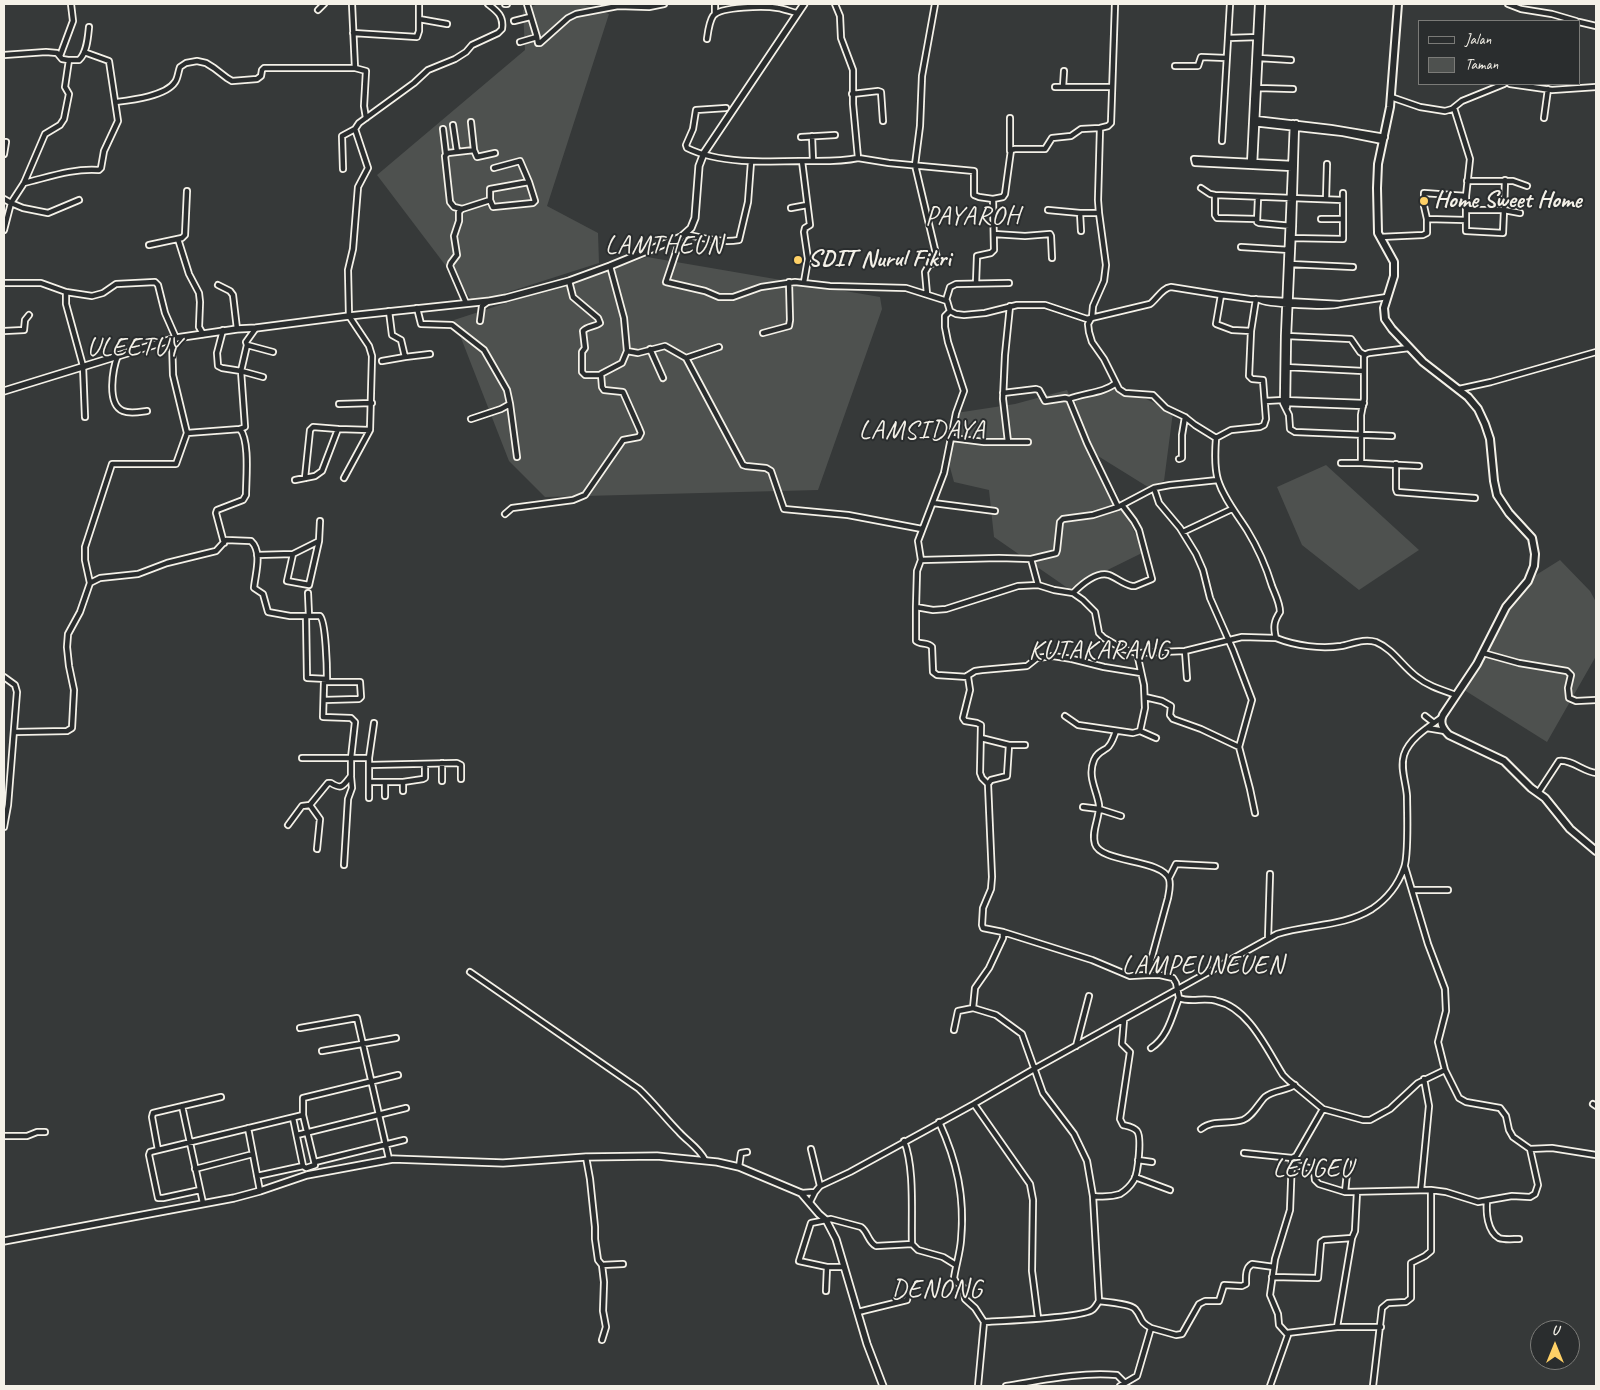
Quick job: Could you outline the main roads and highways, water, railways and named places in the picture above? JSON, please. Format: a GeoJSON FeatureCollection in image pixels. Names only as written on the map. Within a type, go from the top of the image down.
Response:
{"type":"FeatureCollection","features":[{"type":"Feature","properties":{"kind":"main road"},"geometry":{"type":"LineString","coordinates":[[1398,4],[1391,97],[1378,164],[1377,188],[1378,233],[1394,262],[1394,276],[1384,308],[1386,318],[1392,330],[1423,362],[1459,389],[1478,409],[1490,439],[1497,495],[1509,513],[1532,538],[1535,554],[1534,566],[1528,581],[1506,607],[1483,652],[1441,718],[1442,726],[1445,731],[1457,739],[1504,761],[1550,804],[1570,829],[1596,851]]}},
{"type":"Feature","properties":{"kind":"place","name":"Home Sweet Home"},"geometry":{"type":"Point","coordinates":[1424,201]}},
{"type":"Feature","properties":{"kind":"place","name":"SDIT Nurul Fikri"},"geometry":{"type":"Point","coordinates":[798,260]}},
{"type":"Feature","properties":{"kind":"district","name":"PAYAROH"},"geometry":{"type":"Point","coordinates":[973,217]}},
{"type":"Feature","properties":{"kind":"district","name":"LAMTHEUN"},"geometry":{"type":"Point","coordinates":[664,246]}},
{"type":"Feature","properties":{"kind":"district","name":"ULEETUY"},"geometry":{"type":"Point","coordinates":[134,348]}},
{"type":"Feature","properties":{"kind":"district","name":"LAMSIDAYA"},"geometry":{"type":"Point","coordinates":[922,431]}},
{"type":"Feature","properties":{"kind":"district","name":"KUTAKARANG"},"geometry":{"type":"Point","coordinates":[1099,651]}},
{"type":"Feature","properties":{"kind":"district","name":"LAMPEUNEUEN"},"geometry":{"type":"Point","coordinates":[1203,966]}},
{"type":"Feature","properties":{"kind":"district","name":"LEUGEU"},"geometry":{"type":"Point","coordinates":[1313,1169]}},
{"type":"Feature","properties":{"kind":"district","name":"DENONG"},"geometry":{"type":"Point","coordinates":[937,1290]}}]}
